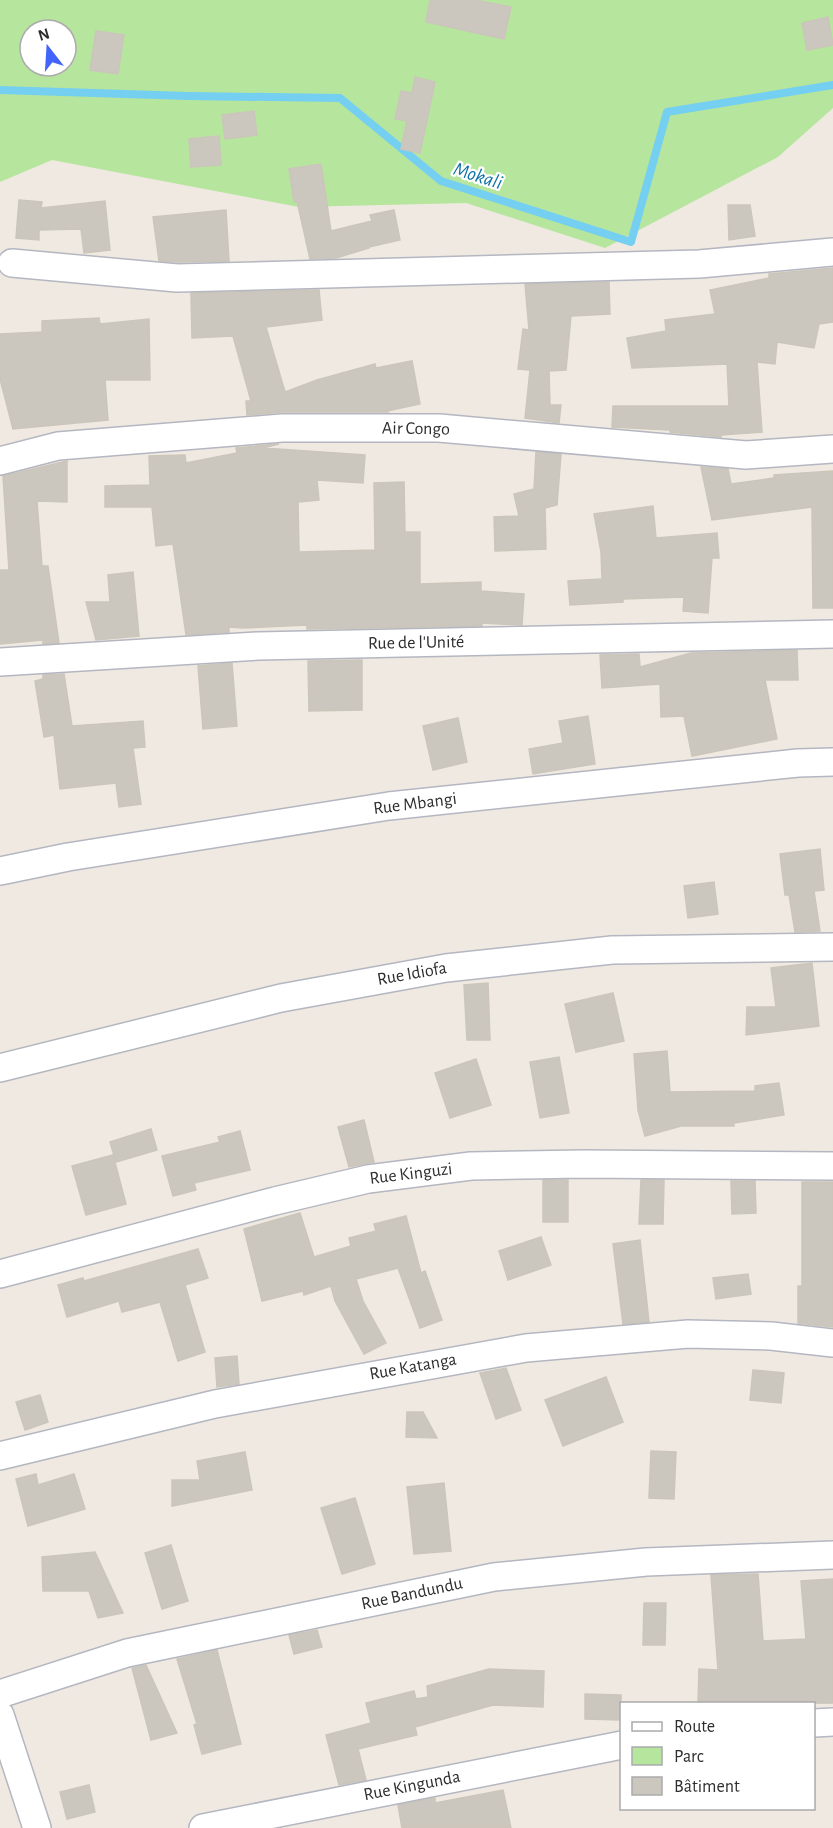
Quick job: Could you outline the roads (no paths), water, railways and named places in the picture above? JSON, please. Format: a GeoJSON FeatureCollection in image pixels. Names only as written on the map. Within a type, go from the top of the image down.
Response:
{"type":"FeatureCollection","features":[{"type":"Feature","properties":{"kind":"street"},"geometry":{"type":"LineString","coordinates":[[12,263],[177,279],[699,264],[833,252]]}},
{"type":"Feature","properties":{"kind":"street","name":"Air Congo"},"geometry":{"type":"LineString","coordinates":[[0,461],[58,446],[282,428],[439,428],[746,455],[833,448]]}},
{"type":"Feature","properties":{"kind":"street","name":"Rue de l'Unité"},"geometry":{"type":"LineString","coordinates":[[0,662],[258,646],[833,634]]}},
{"type":"Feature","properties":{"kind":"street","name":"Rue Mbangi"},"geometry":{"type":"LineString","coordinates":[[0,871],[68,856],[389,806],[798,763],[833,762]]}},
{"type":"Feature","properties":{"kind":"street","name":"Rue Idiofa"},"geometry":{"type":"LineString","coordinates":[[0,1068],[281,998],[446,968],[612,950],[833,947]]}},
{"type":"Feature","properties":{"kind":"street","name":"Rue Kinguzi"},"geometry":{"type":"LineString","coordinates":[[0,1274],[275,1201],[368,1179],[471,1166],[584,1164],[833,1166]]}},
{"type":"Feature","properties":{"kind":"street","name":"Rue Katanga"},"geometry":{"type":"LineString","coordinates":[[0,1456],[215,1404],[526,1348],[688,1334],[771,1336],[833,1343]]}},
{"type":"Feature","properties":{"kind":"street","name":"Rue Bandundu"},"geometry":{"type":"LineString","coordinates":[[0,1694],[127,1653],[494,1577],[646,1562],[833,1556]]}},
{"type":"Feature","properties":{"kind":"street"},"geometry":{"type":"LineString","coordinates":[[0,1715],[37,1828]]}},
{"type":"Feature","properties":{"kind":"street"},"geometry":{"type":"LineString","coordinates":[[815,1723],[833,1722]]}},
{"type":"Feature","properties":{"kind":"street","name":"Rue Kingunda"},"geometry":{"type":"LineString","coordinates":[[203,1828],[620,1744]]}},
{"type":"Feature","properties":{"kind":"waterway","name":"Mokali"},"geometry":{"type":"LineString","coordinates":[[0,90],[340,98],[441,181],[631,242],[667,112],[833,85]]}}]}
